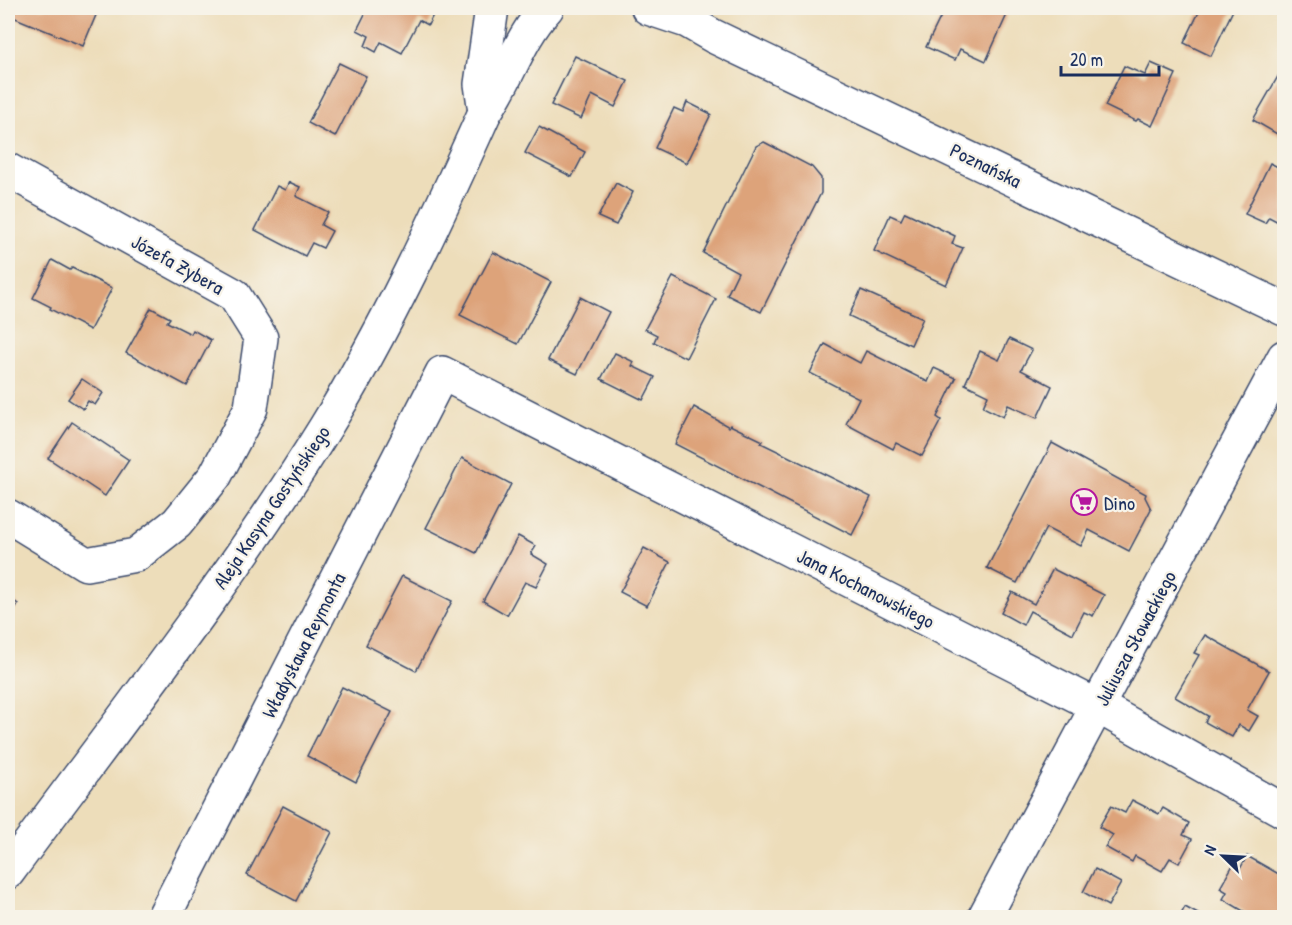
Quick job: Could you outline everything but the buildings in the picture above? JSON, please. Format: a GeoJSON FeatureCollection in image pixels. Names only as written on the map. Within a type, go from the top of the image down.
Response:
{"type":"FeatureCollection","features":[{"type":"Feature","properties":{"kind":"street"},"geometry":{"type":"LineString","coordinates":[[485,112],[482,84],[492,8]]}},
{"type":"Feature","properties":{"kind":"street","name":"Aleja Kasyna Gostyńskiego"},"geometry":{"type":"LineString","coordinates":[[8,872],[248,547],[326,427],[396,302],[485,112],[499,92],[524,38],[536,19],[547,8]]}},
{"type":"Feature","properties":{"kind":"street","name":"Poznańska"},"geometry":{"type":"LineString","coordinates":[[648,8],[682,14],[730,44],[1284,309]]}},
{"type":"Feature","properties":{"kind":"street","name":"Józefa Zybera"},"geometry":{"type":"LineString","coordinates":[[8,170],[234,295],[261,338],[251,408],[215,476],[177,523],[136,555],[86,564],[8,516]]}},
{"type":"Feature","properties":{"kind":"street","name":"Juliusza Słowackiego"},"geometry":{"type":"LineString","coordinates":[[984,918],[1099,707],[1284,357]]}},
{"type":"Feature","properties":{"kind":"street","name":"Jana Kochanowskiego"},"geometry":{"type":"LineString","coordinates":[[442,373],[1099,707],[1284,811]]}},
{"type":"Feature","properties":{"kind":"street","name":"Władysława Reymonta"},"geometry":{"type":"LineString","coordinates":[[173,914],[442,373]]}},
{"type":"Feature","properties":{"kind":"place","name":"Dino"},"geometry":{"type":"Point","coordinates":[1084,502]}}]}
